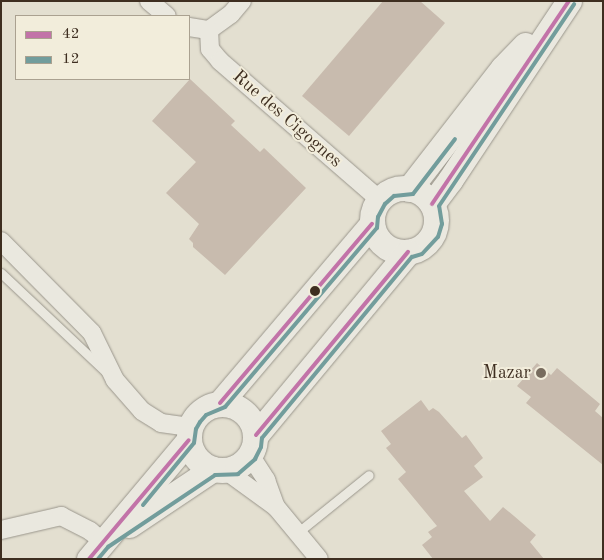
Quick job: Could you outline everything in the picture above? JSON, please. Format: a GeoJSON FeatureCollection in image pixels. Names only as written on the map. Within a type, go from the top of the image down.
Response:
{"type":"FeatureCollection","features":[{"type":"Feature","properties":{"kind":"main road"},"geometry":{"type":"LineString","coordinates":[[409,189],[503,68],[568,1]]}},
{"type":"Feature","properties":{"kind":"main road"},"geometry":{"type":"LineString","coordinates":[[432,204],[450,180],[568,1]]}},
{"type":"Feature","properties":{"kind":"main road"},"geometry":{"type":"LineString","coordinates":[[97,550],[190,433],[202,410],[220,403],[372,224],[375,207],[380,200],[392,190],[409,189],[418,192],[432,204],[436,224],[433,234],[418,249],[408,252],[389,248],[381,242],[372,224]]}},
{"type":"Feature","properties":{"kind":"main road"},"geometry":{"type":"LineString","coordinates":[[97,550],[219,470],[235,468],[408,252]]}},
{"type":"Feature","properties":{"kind":"main road"},"geometry":{"type":"LineString","coordinates":[[220,403],[241,408],[254,424],[253,445]]}},
{"type":"Feature","properties":{"kind":"main road"},"geometry":{"type":"LineString","coordinates":[[190,433],[196,458],[219,470]]}},
{"type":"Feature","properties":{"kind":"street"},"geometry":{"type":"LineString","coordinates":[[149,1],[165,15]]}},
{"type":"Feature","properties":{"kind":"street"},"geometry":{"type":"LineString","coordinates":[[190,27],[209,30],[231,14],[242,1]]}},
{"type":"Feature","properties":{"kind":"street","name":"Rue des Cigognes"},"geometry":{"type":"LineString","coordinates":[[209,30],[210,49],[220,61],[380,200]]}},
{"type":"Feature","properties":{"kind":"street"},"geometry":{"type":"LineString","coordinates":[[1,241],[92,333],[114,380],[142,411],[161,423],[190,433]]}},
{"type":"Feature","properties":{"kind":"street"},"geometry":{"type":"LineString","coordinates":[[253,445],[276,507]]}},
{"type":"Feature","properties":{"kind":"street"},"geometry":{"type":"LineString","coordinates":[[219,470],[276,507],[319,559]]}},
{"type":"Feature","properties":{"kind":"street"},"geometry":{"type":"LineString","coordinates":[[1,530],[61,516],[90,531],[97,550]]}},
{"type":"Feature","properties":{"kind":"lane"},"geometry":{"type":"LineString","coordinates":[[1,273],[114,380]]}},
{"type":"Feature","properties":{"kind":"lane"},"geometry":{"type":"LineString","coordinates":[[297,533],[369,475]]}},
{"type":"Feature","properties":{"kind":"building"},"geometry":{"type":"Polygon","coordinates":[[[383,1],[420,1],[445,23],[349,136],[302,96],[383,1]]]}},
{"type":"Feature","properties":{"kind":"building"},"geometry":{"type":"Polygon","coordinates":[[[190,79],[235,121],[231,125],[260,152],[264,148],[306,188],[225,275],[193,247],[193,243],[189,239],[199,224],[166,193],[196,162],[152,121],[190,79]]]}},
{"type":"Feature","properties":{"kind":"building"},"geometry":{"type":"Polygon","coordinates":[[[537,363],[551,375],[557,368],[600,404],[595,411],[603,418],[603,465],[526,403],[531,397],[517,386],[537,363]]]}},
{"type":"Feature","properties":{"kind":"building"},"geometry":{"type":"Polygon","coordinates":[[[421,400],[429,411],[433,408],[439,412],[462,438],[466,435],[483,458],[474,466],[483,477],[464,491],[490,521],[503,507],[514,516],[536,535],[530,542],[544,559],[433,559],[422,545],[432,537],[428,532],[437,526],[398,479],[406,472],[386,448],[391,444],[381,431],[421,400]]]}},
{"type":"Feature","properties":{"kind":"transit line","name":"42"},"geometry":{"type":"LineString","coordinates":[[432,204],[569,1]]}},
{"type":"Feature","properties":{"kind":"transit line","name":"12"},"geometry":{"type":"LineString","coordinates":[[98,559],[108,547],[215,475],[238,474],[255,459],[261,447],[262,438],[412,257],[422,254],[438,237],[442,224],[439,206],[574,4]]}},
{"type":"Feature","properties":{"kind":"transit line","name":"12"},"geometry":{"type":"LineString","coordinates":[[143,505],[194,443],[196,429],[200,422],[206,415],[225,407],[377,228],[378,217],[385,204],[394,196],[413,194],[455,139]]}},
{"type":"Feature","properties":{"kind":"transit line","name":"42"},"geometry":{"type":"LineString","coordinates":[[220,403],[372,224]]}},
{"type":"Feature","properties":{"kind":"transit line","name":"42"},"geometry":{"type":"LineString","coordinates":[[256,435],[408,252]]}},
{"type":"Feature","properties":{"kind":"transit line","name":"42"},"geometry":{"type":"LineString","coordinates":[[89,559],[189,440]]}},
{"type":"Feature","properties":{"kind":"place","name":"Mazar"},"geometry":{"type":"Point","coordinates":[541,373]}}]}
